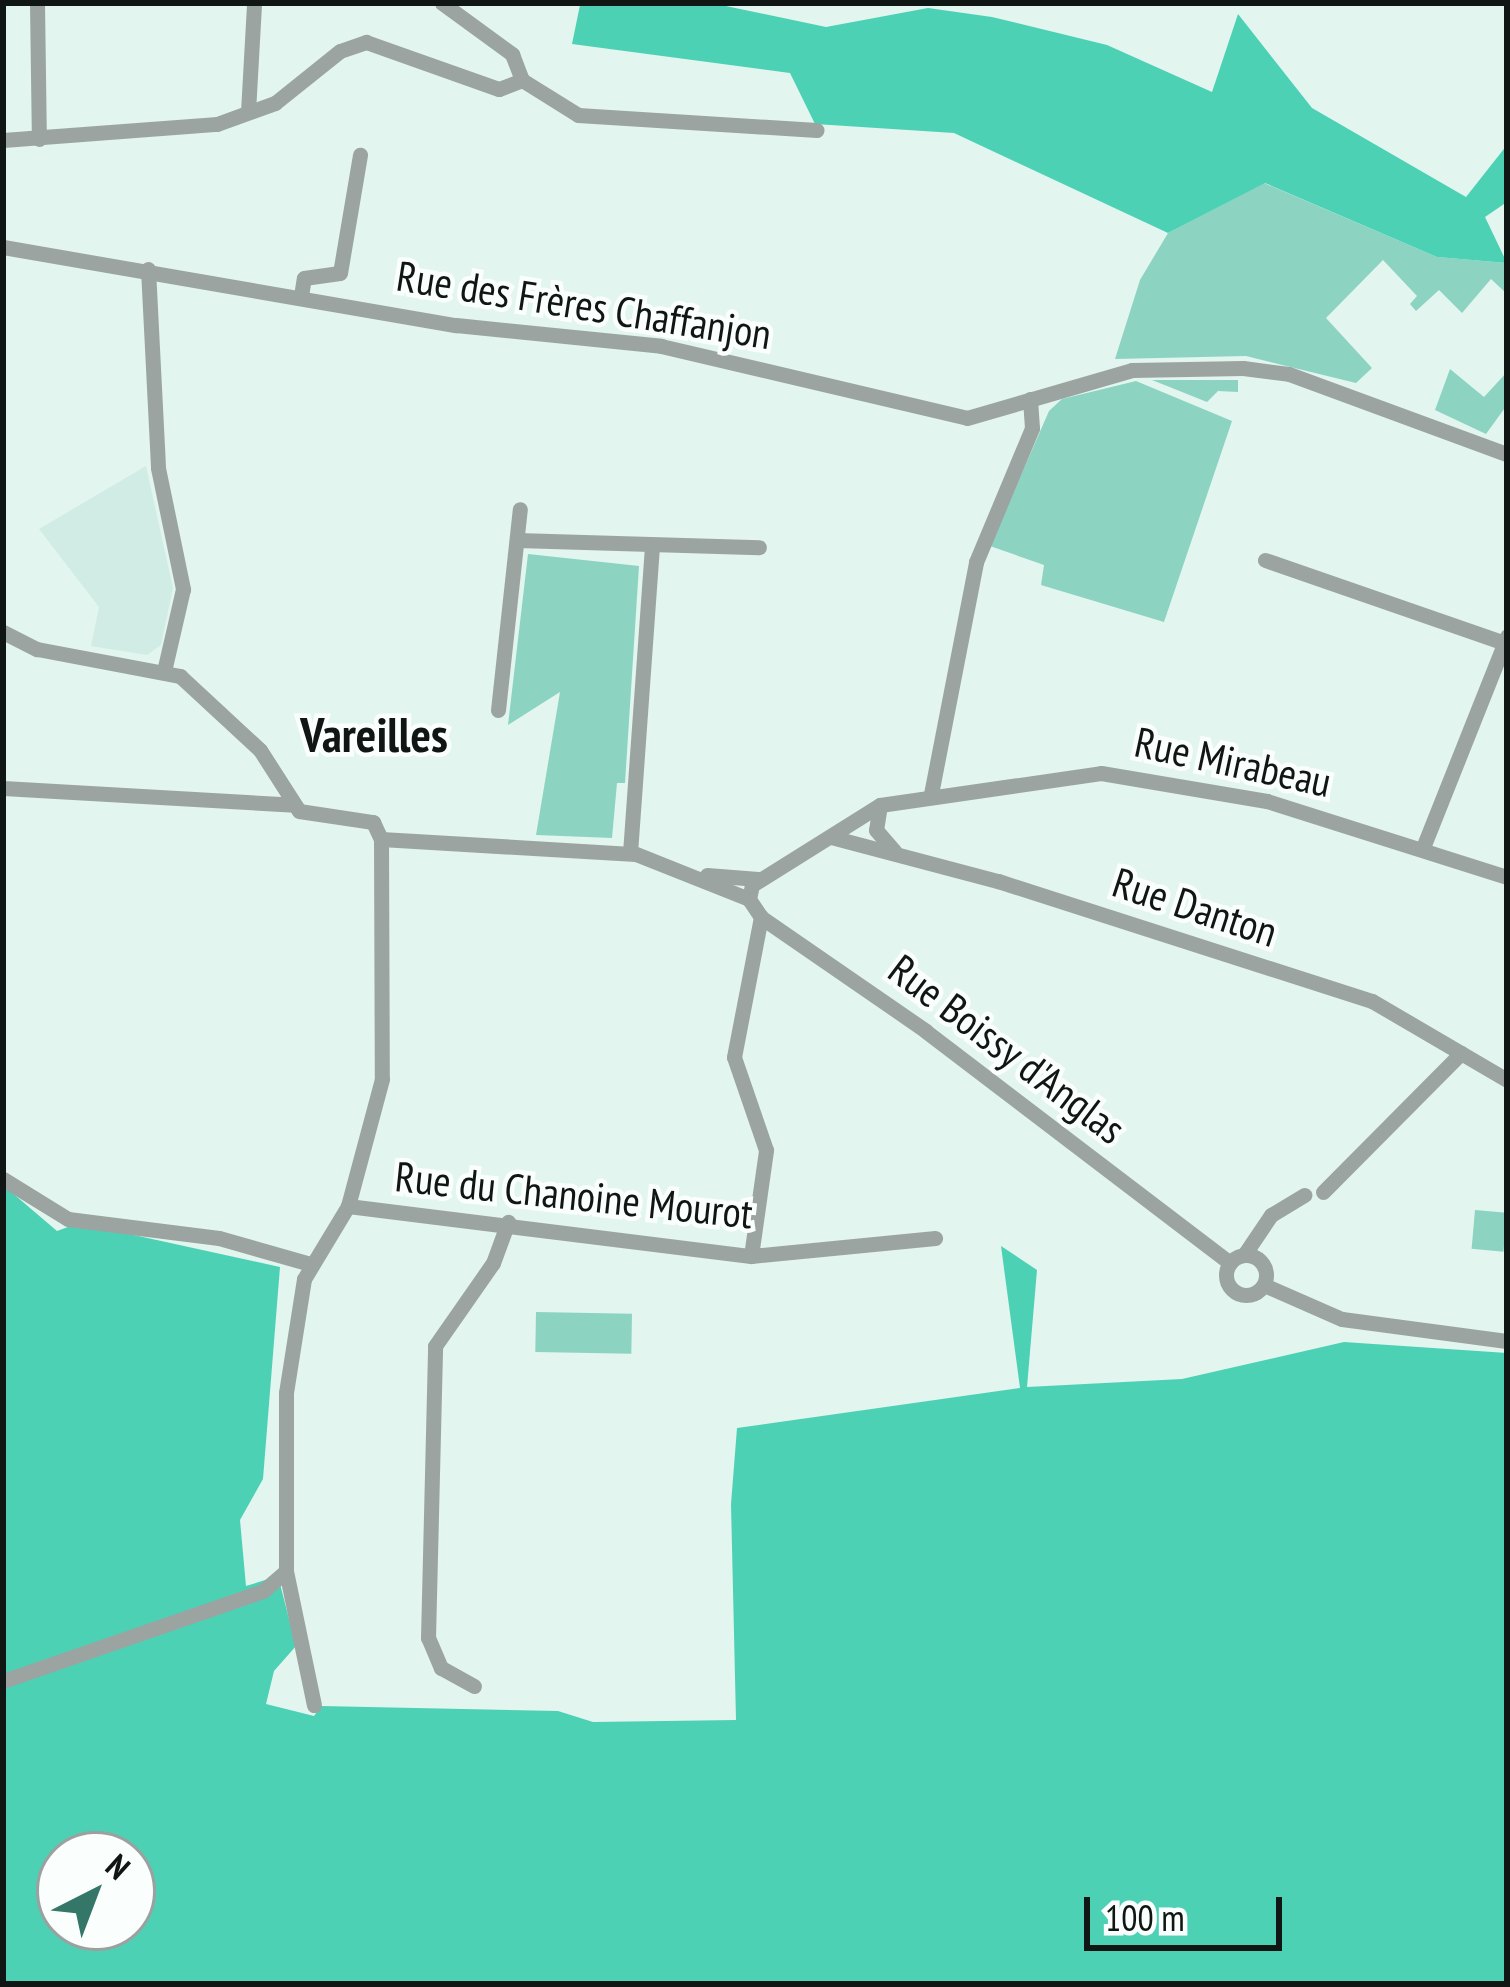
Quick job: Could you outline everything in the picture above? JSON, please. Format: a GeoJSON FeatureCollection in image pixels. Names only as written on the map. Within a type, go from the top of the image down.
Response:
{"type":"FeatureCollection","features":[{"type":"Feature","properties":{"kind":"street"},"geometry":{"type":"LineString","coordinates":[[37,3],[39,139]]}},
{"type":"Feature","properties":{"kind":"street"},"geometry":{"type":"LineString","coordinates":[[248,112],[254,3]]}},
{"type":"Feature","properties":{"kind":"street"},"geometry":{"type":"LineString","coordinates":[[442,3],[512,54],[522,80],[578,115],[818,130]]}},
{"type":"Feature","properties":{"kind":"street"},"geometry":{"type":"LineString","coordinates":[[3,140],[217,124],[275,103],[340,51],[366,42],[499,89],[522,80]]}},
{"type":"Feature","properties":{"kind":"street","name":"Rue des Frères Chaffanjon"},"geometry":{"type":"LineString","coordinates":[[301,296],[304,278],[340,274],[360,154]]}},
{"type":"Feature","properties":{"kind":"street","name":"Rue des Frères Chaffanjon"},"geometry":{"type":"LineString","coordinates":[[3,247],[456,325],[661,346],[967,418],[1132,370],[1206,366],[1289,374],[1507,454]]}},
{"type":"Feature","properties":{"kind":"street"},"geometry":{"type":"LineString","coordinates":[[148,269],[158,468],[183,589],[164,671]]}},
{"type":"Feature","properties":{"kind":"street"},"geometry":{"type":"LineString","coordinates":[[931,794],[976,562],[1033,428],[1030,399]]}},
{"type":"Feature","properties":{"kind":"street"},"geometry":{"type":"LineString","coordinates":[[499,710],[520,509]]}},
{"type":"Feature","properties":{"kind":"street"},"geometry":{"type":"LineString","coordinates":[[517,540],[652,549],[671,539],[759,547]]}},
{"type":"Feature","properties":{"kind":"street"},"geometry":{"type":"LineString","coordinates":[[630,854],[652,549]]}},
{"type":"Feature","properties":{"kind":"street"},"geometry":{"type":"LineString","coordinates":[[1265,560],[1505,639],[1424,845]]}},
{"type":"Feature","properties":{"kind":"street"},"geometry":{"type":"LineString","coordinates":[[6,639],[164,671],[219,705],[273,766],[294,805],[307,817],[373,822],[381,839],[384,1062],[348,1206],[310,1264],[287,1377],[286,1571],[314,1705]]}},
{"type":"Feature","properties":{"kind":"street","name":"Rue Mirabeau"},"geometry":{"type":"LineString","coordinates":[[752,890],[880,805],[931,794],[1113,773],[1267,801],[1424,845],[1507,877]]}},
{"type":"Feature","properties":{"kind":"street"},"geometry":{"type":"LineString","coordinates":[[3,788],[294,805]]}},
{"type":"Feature","properties":{"kind":"street"},"geometry":{"type":"LineString","coordinates":[[880,805],[875,830],[896,853]]}},
{"type":"Feature","properties":{"kind":"street","name":"Rue Danton"},"geometry":{"type":"LineString","coordinates":[[831,837],[1372,1001],[1507,1080]]}},
{"type":"Feature","properties":{"kind":"street"},"geometry":{"type":"LineString","coordinates":[[381,839],[630,854],[752,890]]}},
{"type":"Feature","properties":{"kind":"street","name":"Rue Boissy d'Anglas"},"geometry":{"type":"LineString","coordinates":[[752,890],[761,917],[1237,1259],[1232,1290],[1251,1295],[1264,1285]]}},
{"type":"Feature","properties":{"kind":"street"},"geometry":{"type":"LineString","coordinates":[[752,1256],[766,1150],[734,1057],[761,917]]}},
{"type":"Feature","properties":{"kind":"street"},"geometry":{"type":"LineString","coordinates":[[1323,1192],[1461,1053]]}},
{"type":"Feature","properties":{"kind":"street"},"geometry":{"type":"LineString","coordinates":[[3,1179],[68,1219],[219,1238],[310,1264]]}},
{"type":"Feature","properties":{"kind":"street"},"geometry":{"type":"LineString","coordinates":[[1237,1259],[1271,1215],[1304,1195]]}},
{"type":"Feature","properties":{"kind":"street","name":"Rue du Chanoine Mourot"},"geometry":{"type":"LineString","coordinates":[[348,1206],[508,1222],[752,1256],[935,1238]]}},
{"type":"Feature","properties":{"kind":"street"},"geometry":{"type":"LineString","coordinates":[[473,1687],[441,1668],[428,1638],[435,1346],[493,1263],[508,1222]]}},
{"type":"Feature","properties":{"kind":"street"},"geometry":{"type":"LineString","coordinates":[[1237,1259],[1262,1262],[1264,1285],[1342,1319],[1507,1341]]}},
{"type":"Feature","properties":{"kind":"street"},"geometry":{"type":"LineString","coordinates":[[3,1681],[263,1592],[286,1571]]}},
{"type":"Feature","properties":{"kind":"shaded area"},"geometry":{"type":"Polygon","coordinates":[[[146,466],[173,588],[161,645],[147,655],[91,646],[99,607],[39,529],[146,466]]]}},
{"type":"Feature","properties":{"kind":"green space"},"geometry":{"type":"Polygon","coordinates":[[[580,5],[721,5],[826,27],[928,8],[992,17],[1107,45],[1212,92],[1238,14],[1312,108],[1466,197],[1507,145],[1507,202],[1485,217],[1507,263],[1437,257],[1265,183],[1168,233],[954,133],[815,124],[790,73],[572,44],[580,5]]]}},
{"type":"Feature","properties":{"kind":"green space"},"geometry":{"type":"Polygon","coordinates":[[[1264,183],[1437,257],[1507,263],[1507,294],[1491,279],[1462,313],[1439,290],[1416,311],[1410,304],[1417,296],[1383,260],[1326,318],[1372,368],[1356,383],[1246,356],[1115,359],[1140,280],[1168,233],[1264,183]]]}},
{"type":"Feature","properties":{"kind":"green space"},"geometry":{"type":"Polygon","coordinates":[[[1450,369],[1484,397],[1507,372],[1507,405],[1486,434],[1435,410],[1450,369]]]}},
{"type":"Feature","properties":{"kind":"green space"},"geometry":{"type":"Polygon","coordinates":[[[1152,380],[1238,380],[1238,392],[1218,391],[1207,402],[1152,380]]]}},
{"type":"Feature","properties":{"kind":"green space"},"geometry":{"type":"Polygon","coordinates":[[[1136,381],[1232,421],[1164,622],[1041,585],[1044,565],[990,546],[1049,411],[1062,399],[1136,381]]]}},
{"type":"Feature","properties":{"kind":"green space"},"geometry":{"type":"Polygon","coordinates":[[[528,554],[639,566],[625,783],[617,783],[612,838],[536,835],[560,692],[508,725],[528,554]]]}},
{"type":"Feature","properties":{"kind":"green space"},"geometry":{"type":"Polygon","coordinates":[[[3,1185],[57,1231],[79,1223],[280,1267],[263,1479],[240,1520],[246,1586],[278,1576],[296,1646],[274,1671],[266,1704],[314,1716],[321,1706],[558,1711],[593,1722],[736,1720],[731,1504],[737,1428],[1020,1388],[1001,1246],[1037,1270],[1027,1387],[1182,1379],[1344,1342],[1507,1353],[1507,1984],[3,1984],[3,1185]]]}},
{"type":"Feature","properties":{"kind":"green space"},"geometry":{"type":"Polygon","coordinates":[[[1475,1210],[1507,1213],[1503,1252],[1472,1249],[1475,1210]]]}},
{"type":"Feature","properties":{"kind":"green space"},"geometry":{"type":"Polygon","coordinates":[[[536,1312],[632,1314],[631,1354],[535,1352],[536,1312]]]}},
{"type":"Feature","properties":{"kind":"district","name":"Vareilles"},"geometry":{"type":"Point","coordinates":[374,735]}}]}
